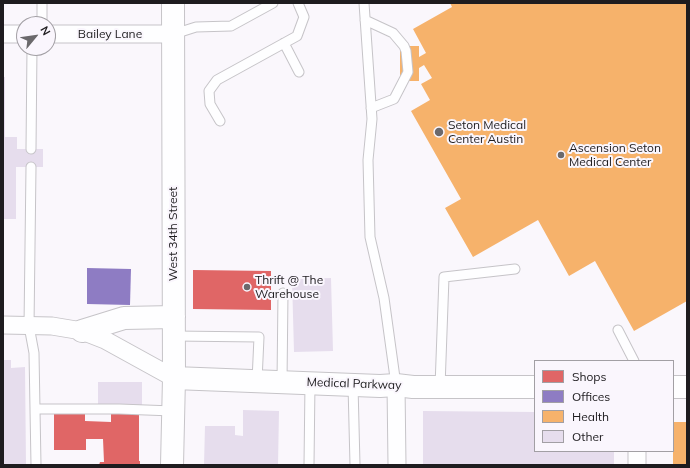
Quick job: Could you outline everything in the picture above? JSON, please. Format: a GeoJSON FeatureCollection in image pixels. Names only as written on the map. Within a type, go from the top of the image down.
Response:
{"type":"FeatureCollection","features":[{"type":"Feature","properties":{"kind":"street","name":"West 34th Street"},"geometry":{"type":"LineString","coordinates":[[172,3],[174,327],[172,465]]}},
{"type":"Feature","properties":{"kind":"street"},"geometry":{"type":"LineString","coordinates":[[3,34],[16,34]]}},
{"type":"Feature","properties":{"kind":"street","name":"Bailey Lane"},"geometry":{"type":"LineString","coordinates":[[56,34],[172,34]]}},
{"type":"Feature","properties":{"kind":"street"},"geometry":{"type":"LineString","coordinates":[[82,331],[124,318],[174,327]]}},
{"type":"Feature","properties":{"kind":"street"},"geometry":{"type":"LineString","coordinates":[[3,325],[52,326],[82,331],[105,340],[174,378]]}},
{"type":"Feature","properties":{"kind":"street","name":"Medical Parkway"},"geometry":{"type":"LineString","coordinates":[[174,378],[353,385],[396,385],[413,387],[534,387]]}},
{"type":"Feature","properties":{"kind":"street"},"geometry":{"type":"LineString","coordinates":[[396,385],[396,465]]}},
{"type":"Feature","properties":{"kind":"street"},"geometry":{"type":"LineString","coordinates":[[674,387],[687,387]]}},
{"type":"Feature","properties":{"kind":"street"},"geometry":{"type":"LineString","coordinates":[[637,452],[637,465]]}},
{"type":"Feature","properties":{"kind":"lane"},"geometry":{"type":"LineString","coordinates":[[42,3],[42,16]]}},
{"type":"Feature","properties":{"kind":"lane"},"geometry":{"type":"LineString","coordinates":[[172,34],[196,27],[231,26],[273,3]]}},
{"type":"Feature","properties":{"kind":"lane"},"geometry":{"type":"LineString","coordinates":[[220,121],[210,104],[209,91],[217,80],[297,36],[304,17],[298,3]]}},
{"type":"Feature","properties":{"kind":"lane"},"geometry":{"type":"LineString","coordinates":[[364,3],[372,119],[368,160],[370,237],[384,298],[396,385]]}},
{"type":"Feature","properties":{"kind":"lane"},"geometry":{"type":"LineString","coordinates":[[365,20],[393,33],[404,46],[406,51],[408,72],[394,99],[371,108]]}},
{"type":"Feature","properties":{"kind":"lane"},"geometry":{"type":"LineString","coordinates":[[284,43],[299,72]]}},
{"type":"Feature","properties":{"kind":"lane"},"geometry":{"type":"LineString","coordinates":[[31,149],[32,56]]}},
{"type":"Feature","properties":{"kind":"lane"},"geometry":{"type":"LineString","coordinates":[[31,167],[29,326],[34,353],[36,465]]}},
{"type":"Feature","properties":{"kind":"lane"},"geometry":{"type":"LineString","coordinates":[[440,387],[444,277],[515,269]]}},
{"type":"Feature","properties":{"kind":"lane"},"geometry":{"type":"LineString","coordinates":[[282,382],[283,293]]}},
{"type":"Feature","properties":{"kind":"lane"},"geometry":{"type":"LineString","coordinates":[[174,327],[259,337],[257,381]]}},
{"type":"Feature","properties":{"kind":"lane"},"geometry":{"type":"LineString","coordinates":[[618,330],[633,360]]}},
{"type":"Feature","properties":{"kind":"lane"},"geometry":{"type":"LineString","coordinates":[[309,465],[310,383]]}},
{"type":"Feature","properties":{"kind":"lane"},"geometry":{"type":"LineString","coordinates":[[353,385],[355,465]]}},
{"type":"Feature","properties":{"kind":"lane"},"geometry":{"type":"LineString","coordinates":[[35,409],[173,411]]}},
{"type":"Feature","properties":{"kind":"building: Shops"},"geometry":{"type":"Polygon","coordinates":[[[193,270],[271,271],[271,310],[193,309],[193,270]]]}},
{"type":"Feature","properties":{"kind":"building: Shops"},"geometry":{"type":"Polygon","coordinates":[[[54,412],[85,412],[85,421],[111,422],[111,412],[139,412],[140,465],[99,465],[100,462],[104,462],[103,439],[86,439],[86,450],[54,450],[54,412]]]}},
{"type":"Feature","properties":{"kind":"building: Offices"},"geometry":{"type":"Polygon","coordinates":[[[87,268],[131,269],[130,305],[87,304],[87,268]]]}},
{"type":"Feature","properties":{"kind":"building: Health","name":"Ascension Seton Medical Center"},"geometry":{"type":"Polygon","coordinates":[[[450,3],[687,3],[687,301],[634,331],[595,261],[569,276],[538,220],[473,257],[445,208],[461,199],[411,111],[430,100],[421,84],[432,78],[424,65],[419,68],[419,81],[400,81],[400,46],[419,46],[419,57],[426,53],[413,29],[452,7],[450,3]]]}},
{"type":"Feature","properties":{"kind":"building: Health"},"geometry":{"type":"Polygon","coordinates":[[[674,422],[687,422],[687,465],[673,465],[674,422]]]}},
{"type":"Feature","properties":{"kind":"building: Other"},"geometry":{"type":"Polygon","coordinates":[[[3,77],[5,77],[5,137],[17,137],[17,149],[43,149],[43,167],[16,167],[16,219],[3,219],[3,77]]]}},
{"type":"Feature","properties":{"kind":"building: Other"},"geometry":{"type":"Polygon","coordinates":[[[331,278],[333,351],[294,352],[292,279],[331,278]]]}},
{"type":"Feature","properties":{"kind":"building: Other"},"geometry":{"type":"Polygon","coordinates":[[[3,360],[11,360],[11,368],[25,367],[26,465],[3,465],[3,360]]]}},
{"type":"Feature","properties":{"kind":"building: Other"},"geometry":{"type":"Polygon","coordinates":[[[98,382],[142,382],[142,408],[98,408],[98,382]]]}},
{"type":"Feature","properties":{"kind":"building: Other"},"geometry":{"type":"Polygon","coordinates":[[[243,410],[279,411],[278,465],[204,465],[205,426],[235,426],[235,435],[243,436],[243,410]]]}},
{"type":"Feature","properties":{"kind":"building: Other"},"geometry":{"type":"Polygon","coordinates":[[[423,411],[534,412],[534,452],[614,452],[614,465],[423,465],[423,411]]]}},
{"type":"Feature","properties":{"kind":"place","name":"Seton Medical Center Austin"},"geometry":{"type":"Point","coordinates":[439,132]}},
{"type":"Feature","properties":{"kind":"place","name":"Ascension Seton Medical Center"},"geometry":{"type":"Point","coordinates":[561,155]}},
{"type":"Feature","properties":{"kind":"place","name":"Thrift @ The Warehouse"},"geometry":{"type":"Point","coordinates":[247,287]}}]}
